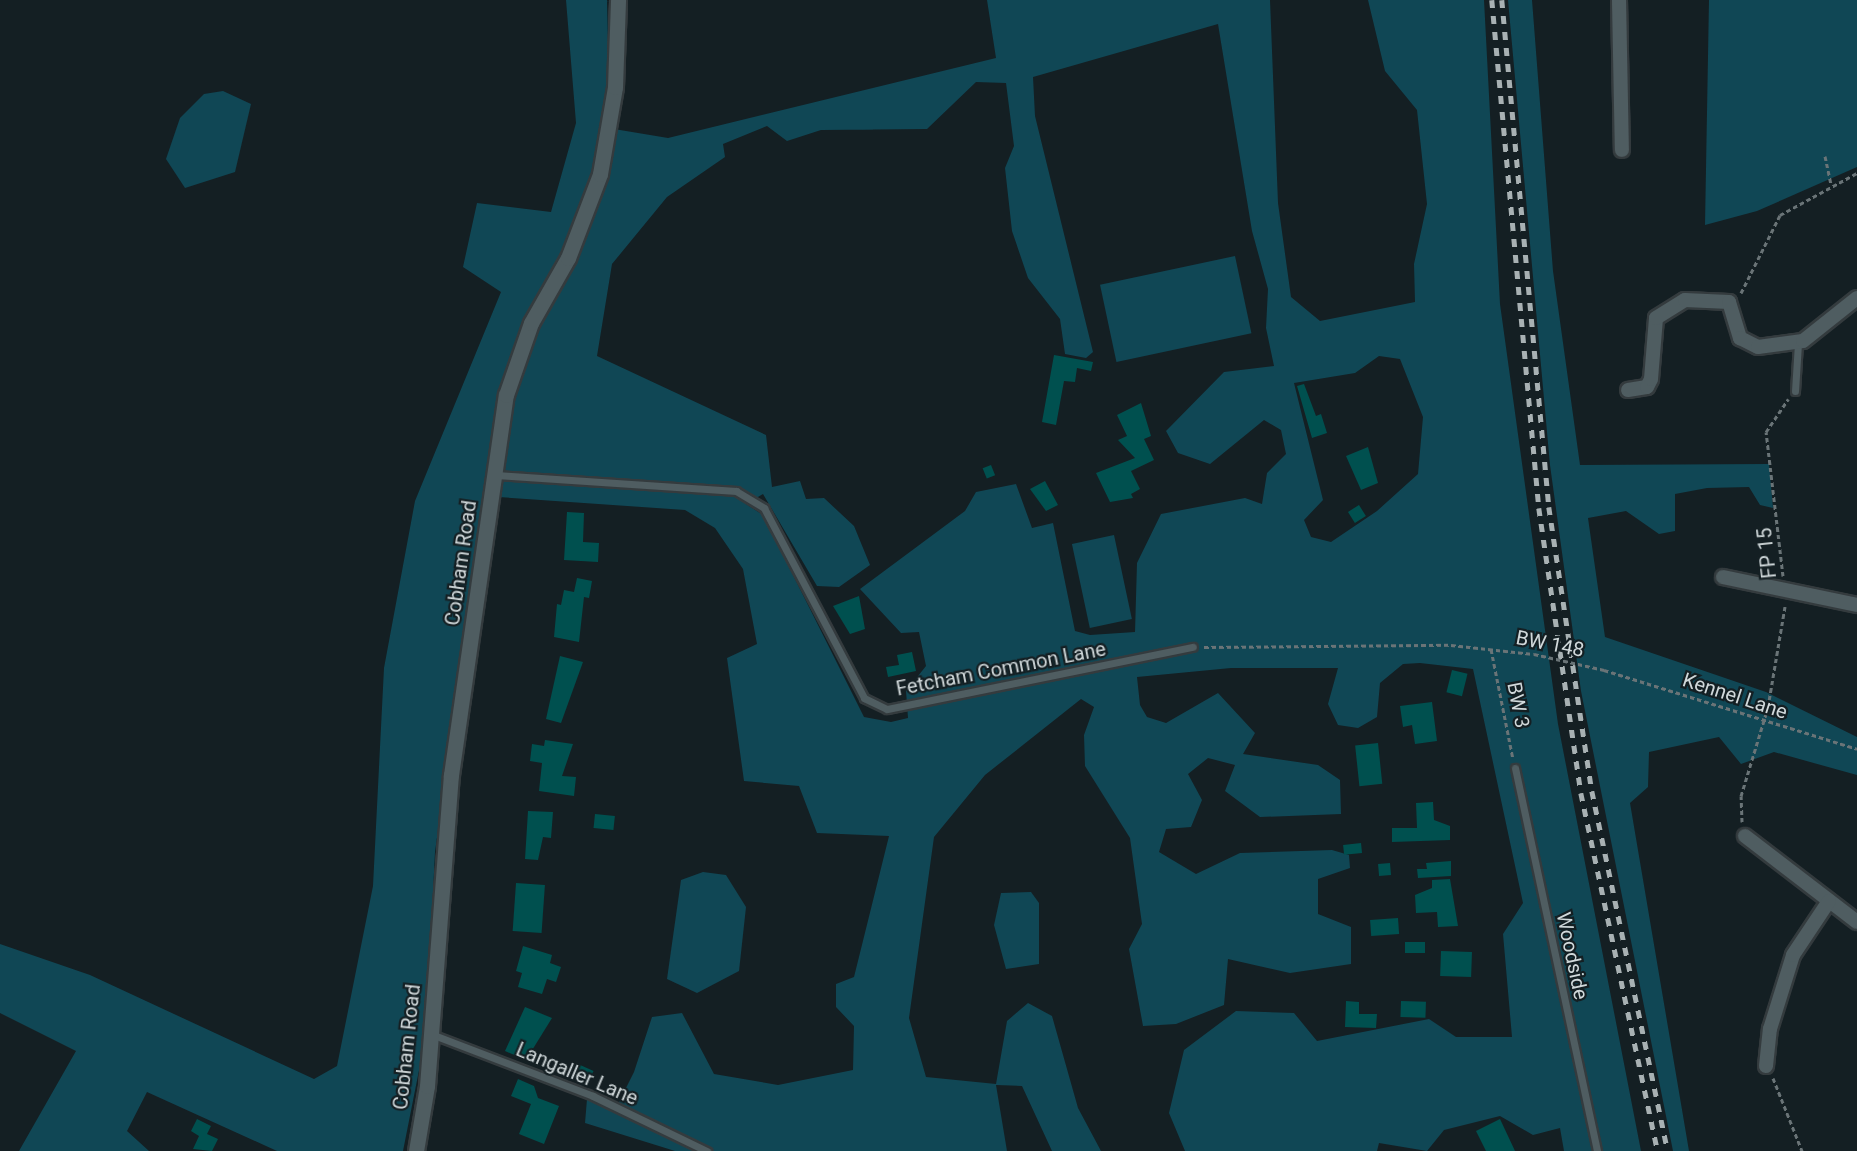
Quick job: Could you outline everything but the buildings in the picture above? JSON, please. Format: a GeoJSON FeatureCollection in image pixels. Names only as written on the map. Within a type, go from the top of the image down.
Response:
{"type":"FeatureCollection","features":[{"type":"Feature","properties":{"kind":"street","name":"Cobham Road"},"geometry":{"type":"LineString","coordinates":[[416,1151],[431,1034],[451,775],[506,395],[531,323],[568,258],[600,174],[615,87],[618,0]]}},
{"type":"Feature","properties":{"kind":"street"},"geometry":{"type":"LineString","coordinates":[[1619,0],[1622,150]]}},
{"type":"Feature","properties":{"kind":"street"},"geometry":{"type":"LineString","coordinates":[[1628,390],[1647,387],[1651,379],[1652,331],[1664,309],[1703,298],[1720,298],[1736,311],[1747,345],[1798,343],[1857,298]]}},
{"type":"Feature","properties":{"kind":"street"},"geometry":{"type":"LineString","coordinates":[[1722,577],[1857,604]]}},
{"type":"Feature","properties":{"kind":"street"},"geometry":{"type":"LineString","coordinates":[[1745,836],[1857,922]]}},
{"type":"Feature","properties":{"kind":"street"},"geometry":{"type":"LineString","coordinates":[[1767,1066],[1770,1029],[1793,956],[1829,901]]}},
{"type":"Feature","properties":{"kind":"lane"},"geometry":{"type":"LineString","coordinates":[[1795,392],[1798,343]]}},
{"type":"Feature","properties":{"kind":"lane","name":"Fetcham Common Lane"},"geometry":{"type":"LineString","coordinates":[[496,475],[736,491],[764,508],[864,698],[887,709],[1193,647]]}},
{"type":"Feature","properties":{"kind":"lane","name":"Woodside"},"geometry":{"type":"LineString","coordinates":[[1515,768],[1597,1151]]}},
{"type":"Feature","properties":{"kind":"lane","name":"Langaller Lane"},"geometry":{"type":"LineString","coordinates":[[431,1034],[593,1096],[707,1151]]}},
{"type":"Feature","properties":{"kind":"path"},"geometry":{"type":"LineString","coordinates":[[1825,156],[1830,183]]}},
{"type":"Feature","properties":{"kind":"path"},"geometry":{"type":"LineString","coordinates":[[1736,311],[1780,215],[1830,183],[1857,173]]}},
{"type":"Feature","properties":{"kind":"path","name":"FP 15"},"geometry":{"type":"LineString","coordinates":[[1745,836],[1741,796],[1763,721],[1786,590],[1766,432],[1795,392]]}},
{"type":"Feature","properties":{"kind":"path"},"geometry":{"type":"LineString","coordinates":[[1193,647],[1491,649]]}},
{"type":"Feature","properties":{"kind":"path","name":"BW 148"},"geometry":{"type":"LineString","coordinates":[[1491,649],[1534,654],[1604,670]]}},
{"type":"Feature","properties":{"kind":"path","name":"BW 3"},"geometry":{"type":"LineString","coordinates":[[1491,649],[1515,768]]}},
{"type":"Feature","properties":{"kind":"path","name":"Kennel Lane"},"geometry":{"type":"LineString","coordinates":[[1604,670],[1857,749]]}},
{"type":"Feature","properties":{"kind":"path"},"geometry":{"type":"LineString","coordinates":[[1767,1066],[1802,1151]]}},
{"type":"Feature","properties":{"kind":"shaded area"},"geometry":{"type":"Polygon","coordinates":[[[566,0],[607,0],[609,85],[602,127],[668,138],[996,58],[987,0],[1270,0],[1278,203],[1291,297],[1320,321],[1415,302],[1414,264],[1427,204],[1417,110],[1385,71],[1368,0],[1484,0],[1500,304],[1558,724],[1641,1151],[1564,1151],[1560,1128],[1533,1135],[1500,1116],[1444,1130],[1427,1151],[1379,1143],[1377,1151],[1185,1151],[1169,1113],[1184,1050],[1236,1011],[1294,1013],[1317,1041],[1429,1019],[1456,1037],[1512,1037],[1503,934],[1523,903],[1473,669],[1420,663],[1403,664],[1380,683],[1377,717],[1358,728],[1338,725],[1328,704],[1338,668],[1231,668],[1137,677],[1140,705],[1147,717],[1166,723],[1218,693],[1255,733],[1243,754],[1318,765],[1340,780],[1341,814],[1260,817],[1225,791],[1235,765],[1208,758],[1188,774],[1202,800],[1191,827],[1166,829],[1159,852],[1196,874],[1240,853],[1332,850],[1349,855],[1350,868],[1318,879],[1318,914],[1351,927],[1351,964],[1290,973],[1228,959],[1224,1005],[1176,1024],[1143,1026],[1129,949],[1142,924],[1130,838],[1085,766],[1084,735],[1094,707],[1081,699],[985,775],[934,837],[909,1018],[926,1077],[996,1084],[1007,1021],[1028,1003],[1052,1016],[1078,1108],[1101,1151],[1052,1151],[1022,1086],[996,1085],[1007,1151],[675,1151],[585,1123],[587,1099],[615,1110],[634,1072],[652,1017],[682,1013],[714,1074],[778,1085],[853,1070],[854,1026],[836,1007],[836,984],[854,977],[889,836],[817,833],[799,786],[744,781],[727,658],[757,644],[743,569],[715,528],[685,510],[484,496],[435,852],[426,1035],[403,1151],[277,1151],[147,1092],[127,1131],[149,1151],[19,1151],[76,1051],[0,1013],[0,944],[90,975],[314,1079],[337,1066],[373,886],[384,668],[415,501],[501,292],[463,267],[477,203],[551,212],[576,123],[566,0]],[[1218,24],[1033,77],[1035,116],[1093,352],[1086,358],[1065,354],[1060,319],[1028,278],[1012,231],[1005,168],[1014,146],[1006,83],[976,82],[927,129],[821,130],[787,141],[767,126],[723,144],[725,157],[667,197],[612,264],[597,356],[766,435],[772,487],[800,481],[806,499],[824,498],[854,526],[870,565],[839,587],[817,586],[763,494],[746,504],[763,515],[864,717],[891,722],[908,718],[906,691],[926,666],[919,632],[901,633],[860,589],[965,511],[976,492],[1016,484],[1032,528],[1053,523],[1075,631],[1090,635],[1135,632],[1137,563],[1161,514],[1245,498],[1262,504],[1267,473],[1286,454],[1281,430],[1264,420],[1210,464],[1178,453],[1166,431],[1224,372],[1274,366],[1266,328],[1268,289],[1252,231],[1218,24]],[[1379,356],[1355,373],[1294,383],[1323,500],[1304,520],[1311,537],[1331,542],[1377,511],[1418,474],[1423,417],[1400,359],[1379,356]]]}},
{"type":"Feature","properties":{"kind":"shaded area"},"geometry":{"type":"Polygon","coordinates":[[[1508,0],[1532,0],[1553,271],[1580,465],[1769,464],[1773,508],[1760,505],[1749,487],[1707,488],[1675,494],[1675,531],[1659,534],[1626,511],[1588,518],[1605,637],[1766,692],[1857,737],[1857,775],[1774,752],[1741,764],[1719,737],[1649,752],[1648,787],[1630,803],[1689,1151],[1673,1151],[1581,691],[1550,465],[1508,0]]]}},
{"type":"Feature","properties":{"kind":"shaded area"},"geometry":{"type":"Polygon","coordinates":[[[1709,0],[1857,0],[1857,167],[1757,211],[1705,225],[1709,0]]]}},
{"type":"Feature","properties":{"kind":"shaded area"},"geometry":{"type":"Polygon","coordinates":[[[223,91],[251,104],[235,172],[185,188],[166,159],[180,118],[204,94],[223,91]]]}},
{"type":"Feature","properties":{"kind":"shaded area"},"geometry":{"type":"Polygon","coordinates":[[[1235,256],[1251,333],[1116,362],[1100,285],[1235,256]]]}},
{"type":"Feature","properties":{"kind":"shaded area"},"geometry":{"type":"Polygon","coordinates":[[[1114,535],[1132,619],[1090,628],[1072,544],[1114,535]]]}},
{"type":"Feature","properties":{"kind":"shaded area"},"geometry":{"type":"Polygon","coordinates":[[[703,872],[726,875],[746,907],[739,971],[697,993],[667,979],[681,880],[703,872]]]}},
{"type":"Feature","properties":{"kind":"shaded area"},"geometry":{"type":"Polygon","coordinates":[[[1031,892],[1039,903],[1039,964],[1006,969],[994,925],[1001,893],[1031,892]]]}},
{"type":"Feature","properties":{"kind":"railway"},"geometry":{"type":"LineString","coordinates":[[1492,0],[1539,508],[1581,793],[1658,1151]]}},
{"type":"Feature","properties":{"kind":"railway"},"geometry":{"type":"LineString","coordinates":[[1502,0],[1549,507],[1592,791],[1668,1151]]}}]}
